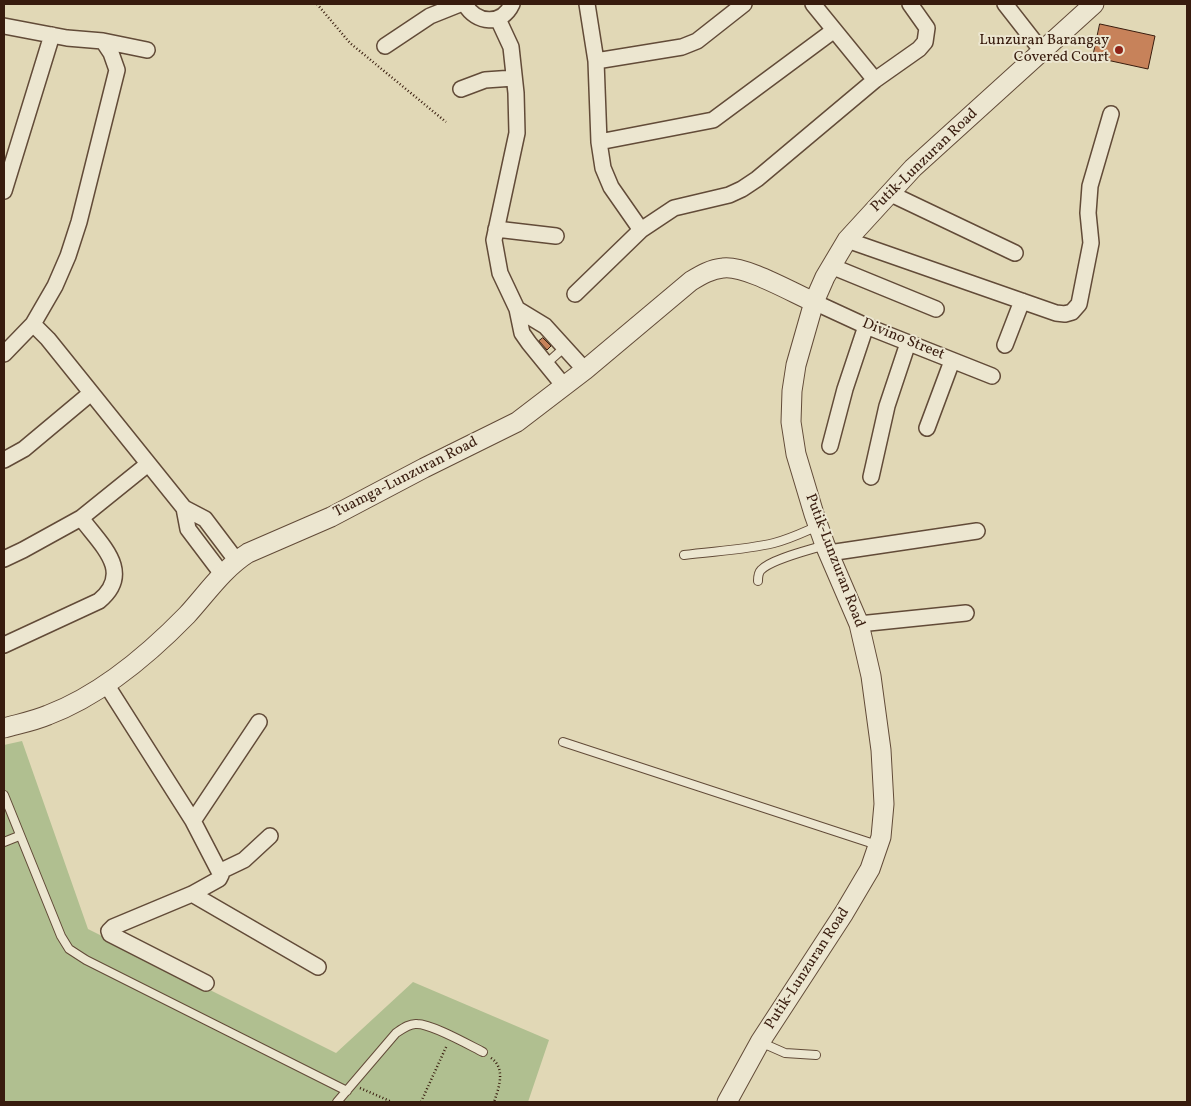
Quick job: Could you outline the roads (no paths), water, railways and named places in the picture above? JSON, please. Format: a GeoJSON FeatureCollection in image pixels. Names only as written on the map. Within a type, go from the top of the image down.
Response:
{"type":"FeatureCollection","features":[{"type":"Feature","properties":{"kind":"street"},"geometry":{"type":"LineString","coordinates":[[385,46],[430,16],[460,4]]}},
{"type":"Feature","properties":{"kind":"street"},"geometry":{"type":"LineString","coordinates":[[465,4],[474,16],[490,20],[498,19],[505,15],[512,4]]}},
{"type":"Feature","properties":{"kind":"street"},"geometry":{"type":"LineString","coordinates":[[586,4],[596,61],[599,142],[603,168],[611,187],[641,230]]}},
{"type":"Feature","properties":{"kind":"street"},"geometry":{"type":"LineString","coordinates":[[596,61],[682,47],[697,41],[744,4]]}},
{"type":"Feature","properties":{"kind":"street"},"geometry":{"type":"LineString","coordinates":[[812,4],[874,80]]}},
{"type":"Feature","properties":{"kind":"street"},"geometry":{"type":"LineString","coordinates":[[575,294],[641,230],[674,208],[728,195],[742,189],[757,179],[874,80],[919,49],[925,42],[927,28],[910,4]]}},
{"type":"Feature","properties":{"kind":"street"},"geometry":{"type":"LineString","coordinates":[[1005,4],[1041,50]]}},
{"type":"Feature","properties":{"kind":"street","name":"Putik-Lunzuran Road"},"geometry":{"type":"LineString","coordinates":[[727,1102],[760,1042],[844,914],[870,869],[881,837],[884,804],[881,750],[871,676],[860,624],[818,526],[796,454],[791,422],[792,391],[796,365],[814,302],[831,266],[847,240],[889,193],[913,168],[1094,4]]}},
{"type":"Feature","properties":{"kind":"street"},"geometry":{"type":"LineString","coordinates":[[498,19],[510,47],[517,133],[494,240],[500,273],[517,309],[522,333],[564,386]]}},
{"type":"Feature","properties":{"kind":"street"},"geometry":{"type":"LineString","coordinates":[[4,26],[67,38],[103,41],[147,50]]}},
{"type":"Feature","properties":{"kind":"street"},"geometry":{"type":"LineString","coordinates":[[599,142],[713,120],[833,30]]}},
{"type":"Feature","properties":{"kind":"street"},"geometry":{"type":"LineString","coordinates":[[4,192],[52,35]]}},
{"type":"Feature","properties":{"kind":"street"},"geometry":{"type":"LineString","coordinates":[[4,354],[33,324],[55,286],[71,248],[117,70],[111,53],[103,41]]}},
{"type":"Feature","properties":{"kind":"street"},"geometry":{"type":"LineString","coordinates":[[461,89],[485,80],[514,78]]}},
{"type":"Feature","properties":{"kind":"street"},"geometry":{"type":"LineString","coordinates":[[847,240],[1056,313],[1065,314],[1072,312],[1079,304],[1091,243],[1088,213],[1090,186],[1111,114]]}},
{"type":"Feature","properties":{"kind":"street"},"geometry":{"type":"LineString","coordinates":[[889,193],[1015,253]]}},
{"type":"Feature","properties":{"kind":"street"},"geometry":{"type":"LineString","coordinates":[[496,229],[556,236]]}},
{"type":"Feature","properties":{"kind":"street"},"geometry":{"type":"LineString","coordinates":[[831,266],[936,309]]}},
{"type":"Feature","properties":{"kind":"street","name":"Tuamga-Lunzuran Road"},"geometry":{"type":"LineString","coordinates":[[4,728],[48,715],[81,700],[106,684],[158,644],[236,560],[248,553],[331,518],[424,468],[517,422],[585,370],[691,281],[709,271],[734,268],[814,302]]}},
{"type":"Feature","properties":{"kind":"street"},"geometry":{"type":"LineString","coordinates":[[1004,345],[1022,301]]}},
{"type":"Feature","properties":{"kind":"street","name":"Divino Street"},"geometry":{"type":"LineString","coordinates":[[814,302],[866,326],[992,376]]}},
{"type":"Feature","properties":{"kind":"street"},"geometry":{"type":"LineString","coordinates":[[517,309],[545,326],[585,370]]}},
{"type":"Feature","properties":{"kind":"street"},"geometry":{"type":"LineString","coordinates":[[33,324],[48,339],[184,508],[205,519],[236,560]]}},
{"type":"Feature","properties":{"kind":"street"},"geometry":{"type":"LineString","coordinates":[[830,446],[844,389],[866,326]]}},
{"type":"Feature","properties":{"kind":"street"},"geometry":{"type":"LineString","coordinates":[[871,477],[887,406],[908,343]]}},
{"type":"Feature","properties":{"kind":"street"},"geometry":{"type":"LineString","coordinates":[[927,428],[952,360]]}},
{"type":"Feature","properties":{"kind":"street"},"geometry":{"type":"LineString","coordinates":[[4,460],[24,449],[91,393]]}},
{"type":"Feature","properties":{"kind":"street"},"geometry":{"type":"LineString","coordinates":[[4,559],[81,518],[148,464]]}},
{"type":"Feature","properties":{"kind":"street"},"geometry":{"type":"LineString","coordinates":[[184,508],[188,529],[222,574]]}},
{"type":"Feature","properties":{"kind":"street"},"geometry":{"type":"LineString","coordinates":[[4,645],[99,601],[109,592],[114,582],[115,570],[110,558],[81,518]]}},
{"type":"Feature","properties":{"kind":"street"},"geometry":{"type":"LineString","coordinates":[[827,549],[977,531]]}},
{"type":"Feature","properties":{"kind":"street"},"geometry":{"type":"LineString","coordinates":[[860,624],[966,612]]}},
{"type":"Feature","properties":{"kind":"street"},"geometry":{"type":"LineString","coordinates":[[106,684],[193,821],[221,871],[219,879],[192,894],[113,927],[109,931],[112,936],[206,983]]}},
{"type":"Feature","properties":{"kind":"street"},"geometry":{"type":"LineString","coordinates":[[193,821],[259,722]]}},
{"type":"Feature","properties":{"kind":"street"},"geometry":{"type":"LineString","coordinates":[[221,871],[244,860],[270,836]]}},
{"type":"Feature","properties":{"kind":"street"},"geometry":{"type":"LineString","coordinates":[[192,894],[318,966]]}},
{"type":"Feature","properties":{"kind":"lane"},"geometry":{"type":"LineString","coordinates":[[546,364],[565,347]]}},
{"type":"Feature","properties":{"kind":"lane"},"geometry":{"type":"LineString","coordinates":[[684,555],[773,543],[818,526]]}},
{"type":"Feature","properties":{"kind":"lane"},"geometry":{"type":"LineString","coordinates":[[758,581],[762,568],[827,549]]}},
{"type":"Feature","properties":{"kind":"lane"},"geometry":{"type":"LineString","coordinates":[[563,742],[878,846]]}},
{"type":"Feature","properties":{"kind":"lane"},"geometry":{"type":"LineString","coordinates":[[4,796],[60,936],[69,948],[86,960],[350,1088]]}},
{"type":"Feature","properties":{"kind":"lane"},"geometry":{"type":"LineString","coordinates":[[4,842],[20,836]]}},
{"type":"Feature","properties":{"kind":"lane"},"geometry":{"type":"LineString","coordinates":[[337,1102],[396,1033],[416,1023],[428,1026],[483,1052]]}},
{"type":"Feature","properties":{"kind":"lane"},"geometry":{"type":"LineString","coordinates":[[760,1042],[785,1053],[816,1055]]}},
{"type":"Feature","properties":{"kind":"place","name":"Lunzuran Barangay Covered Court"},"geometry":{"type":"Point","coordinates":[1119,50]}}]}
